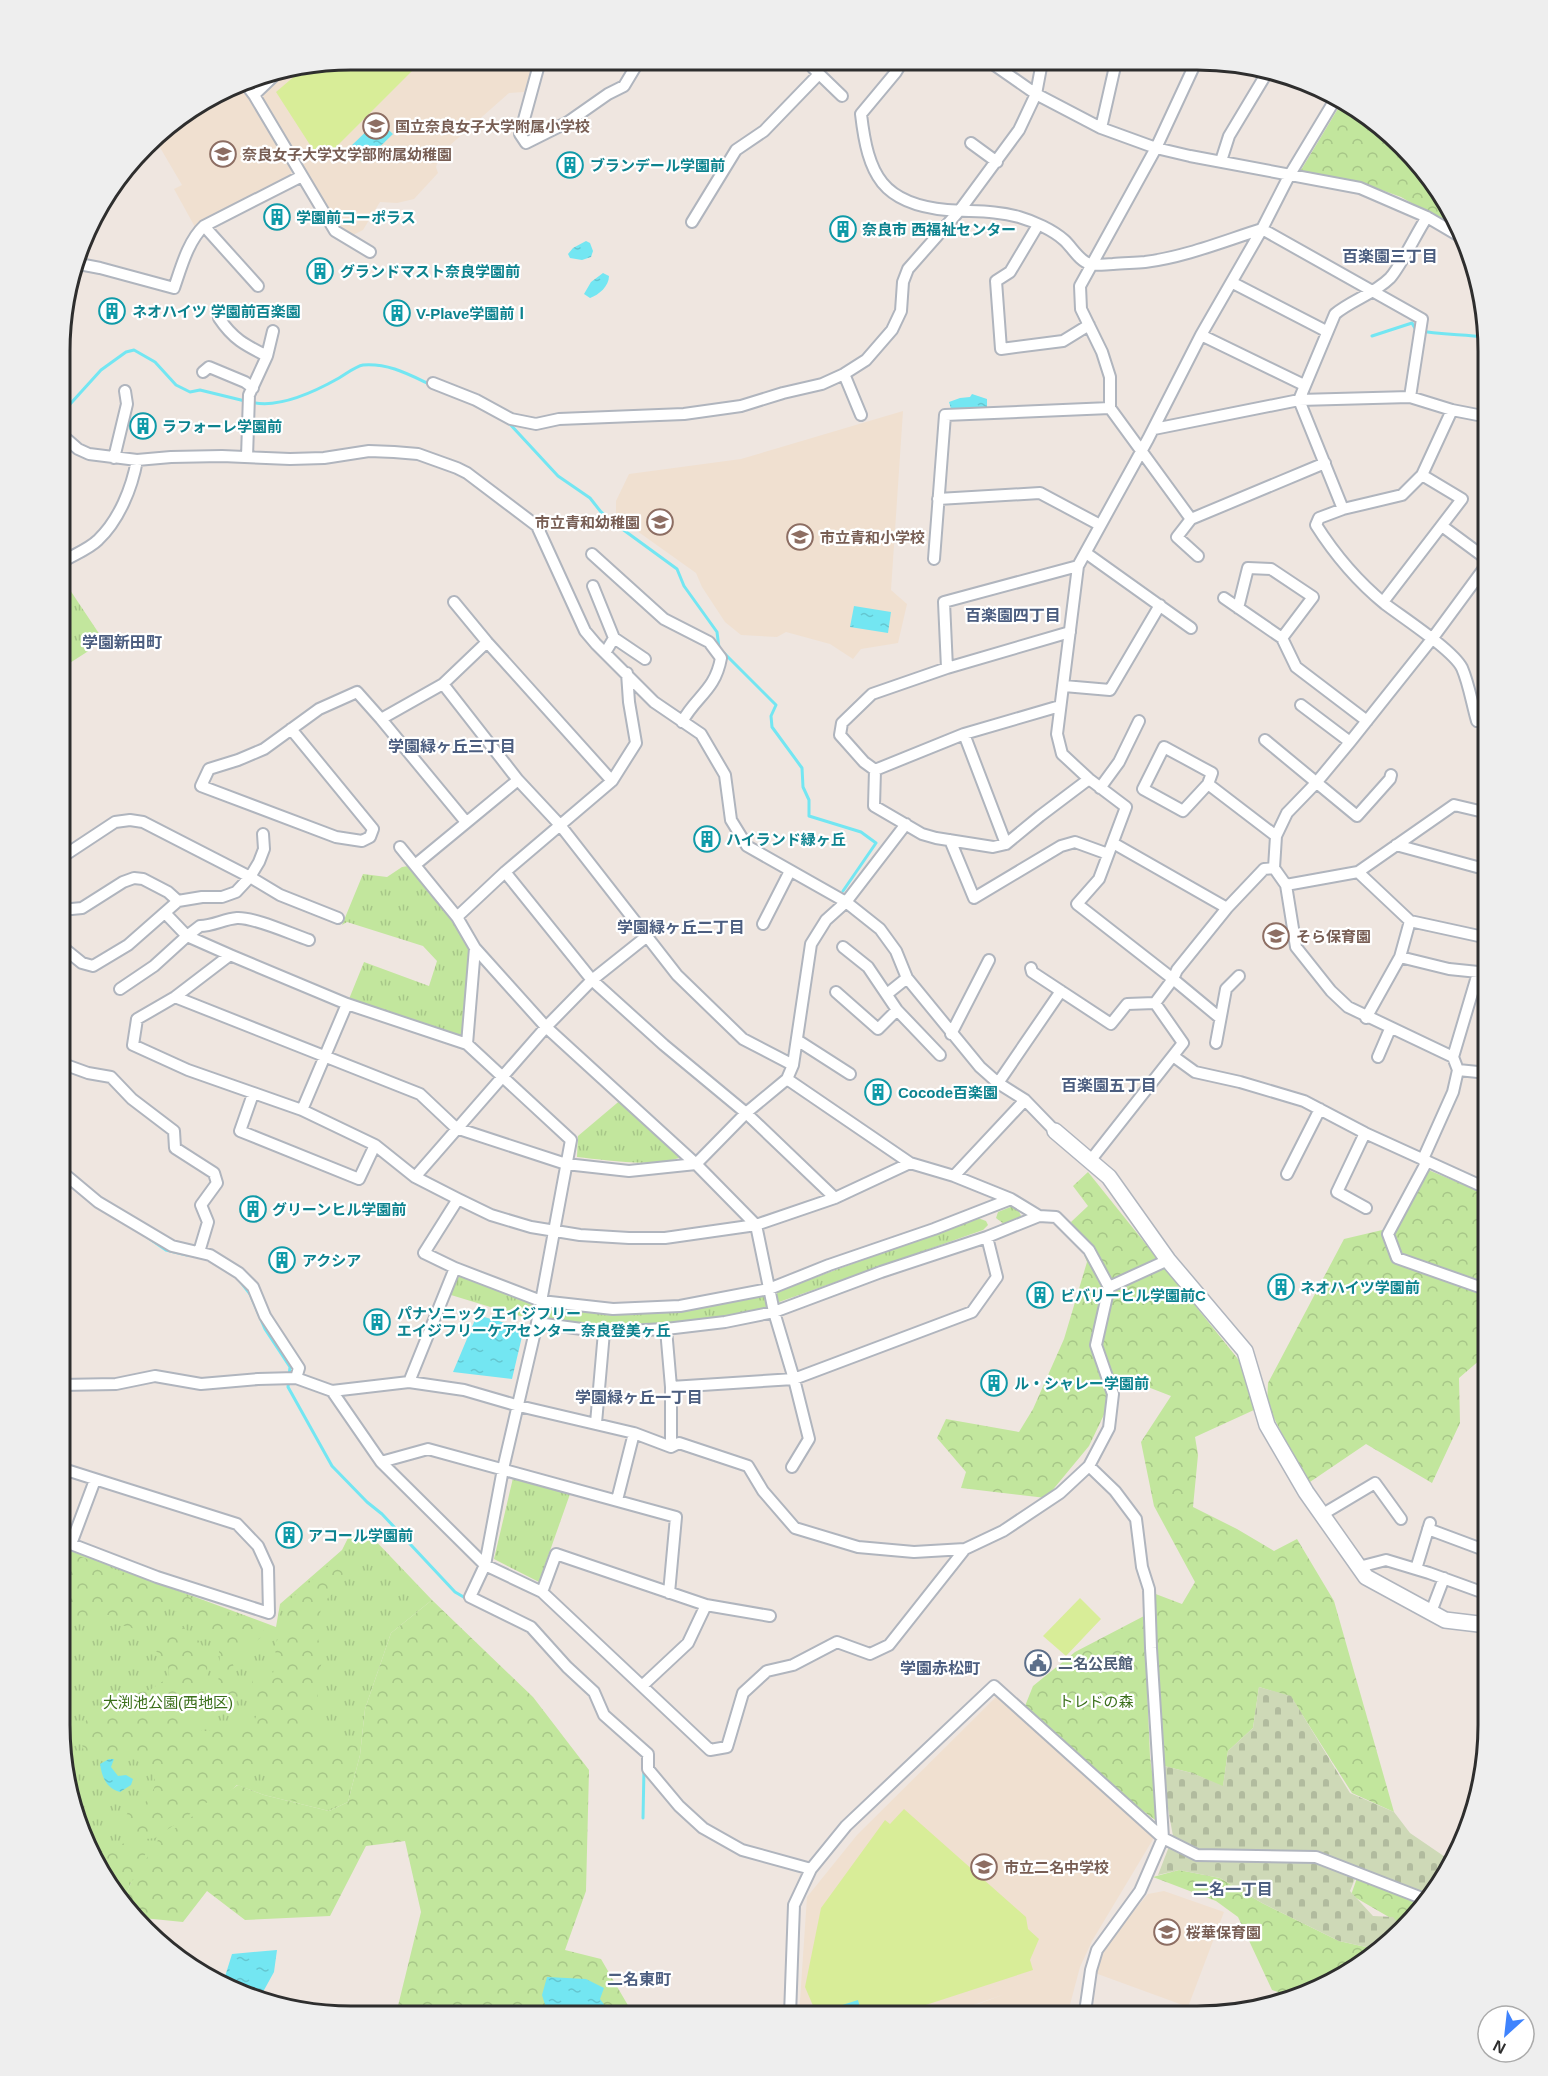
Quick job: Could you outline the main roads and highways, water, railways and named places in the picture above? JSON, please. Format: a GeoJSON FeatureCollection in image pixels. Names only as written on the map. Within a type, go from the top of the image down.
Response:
{"type":"FeatureCollection","features":[{"type":"Feature","properties":{"kind":"water"},"geometry":{"type":"Polygon","coordinates":[[[378,120],[393,134],[363,163],[349,148],[378,120]]]}},
{"type":"Feature","properties":{"kind":"water"},"geometry":{"type":"Polygon","coordinates":[[[586,241],[590,243],[593,251],[591,257],[582,260],[570,258],[568,254],[573,248],[586,241]]]}},
{"type":"Feature","properties":{"kind":"water"},"geometry":{"type":"Polygon","coordinates":[[[603,273],[609,276],[603,290],[590,298],[584,294],[591,282],[603,273]]]}},
{"type":"Feature","properties":{"kind":"water"},"geometry":{"type":"Polygon","coordinates":[[[972,394],[987,399],[987,407],[951,409],[949,402],[970,397],[972,394]]]}},
{"type":"Feature","properties":{"kind":"water"},"geometry":{"type":"Polygon","coordinates":[[[854,606],[891,612],[888,633],[850,627],[854,606]]]}},
{"type":"Feature","properties":{"kind":"water"},"geometry":{"type":"Polygon","coordinates":[[[477,1315],[524,1328],[512,1379],[453,1372],[477,1315]]]}},
{"type":"Feature","properties":{"kind":"water"},"geometry":{"type":"Polygon","coordinates":[[[114,1759],[111,1767],[118,1776],[126,1775],[133,1779],[131,1785],[120,1792],[108,1785],[102,1773],[100,1764],[114,1759]]]}},
{"type":"Feature","properties":{"kind":"water"},"geometry":{"type":"Polygon","coordinates":[[[277,1950],[274,1972],[263,1992],[225,1975],[232,1954],[277,1950]]]}},
{"type":"Feature","properties":{"kind":"water"},"geometry":{"type":"Polygon","coordinates":[[[547,1977],[586,1979],[604,1988],[600,1999],[605,2006],[545,2006],[542,1995],[547,1977]]]}},
{"type":"Feature","properties":{"kind":"water"},"geometry":{"type":"Polygon","coordinates":[[[858,2000],[860,2006],[839,2006],[858,2000]]]}},
{"type":"Feature","properties":{"kind":"waterway"},"geometry":{"type":"LineString","coordinates":[[1372,336],[1412,323],[1416,330],[1477,336]]}},
{"type":"Feature","properties":{"kind":"waterway"},"geometry":{"type":"LineString","coordinates":[[70,404],[101,370],[126,352],[134,350],[155,362],[176,385],[190,392],[200,390],[245,401]]}},
{"type":"Feature","properties":{"kind":"waterway"},"geometry":{"type":"LineString","coordinates":[[251,402],[262,404],[296,398],[363,365],[389,367],[429,384]]}},
{"type":"Feature","properties":{"kind":"waterway"},"geometry":{"type":"LineString","coordinates":[[508,422],[558,476],[590,498],[614,523],[677,569],[684,586],[717,632],[719,648],[776,705],[771,716],[772,727],[802,768],[803,787],[809,800],[809,816],[861,832],[876,843],[843,891]]}},
{"type":"Feature","properties":{"kind":"waterway"},"geometry":{"type":"LineString","coordinates":[[147,1237],[166,1250],[187,1255]]}},
{"type":"Feature","properties":{"kind":"waterway"},"geometry":{"type":"LineString","coordinates":[[240,1281],[250,1294],[265,1329],[290,1367],[288,1387],[332,1466],[382,1514],[455,1592],[467,1599]]}},
{"type":"Feature","properties":{"kind":"waterway"},"geometry":{"type":"LineString","coordinates":[[643,1818],[644,1769]]}},
{"type":"Feature","properties":{"kind":"place","name":"国立奈良女子大学附属小学校"},"geometry":{"type":"Point","coordinates":[376,126]}},
{"type":"Feature","properties":{"kind":"place","name":"奈良女子大学文学部附属幼稚園"},"geometry":{"type":"Point","coordinates":[223,154]}},
{"type":"Feature","properties":{"kind":"place","name":"ブランデール学園前"},"geometry":{"type":"Point","coordinates":[570,165]}},
{"type":"Feature","properties":{"kind":"place","name":"学園前コーポラス"},"geometry":{"type":"Point","coordinates":[277,217]}},
{"type":"Feature","properties":{"kind":"place","name":"奈良市 西福祉センター"},"geometry":{"type":"Point","coordinates":[843,229]}},
{"type":"Feature","properties":{"kind":"place","name":"グランドマスト奈良学園前"},"geometry":{"type":"Point","coordinates":[320,271]}},
{"type":"Feature","properties":{"kind":"place","name":"ネオハイツ 学園前百楽園"},"geometry":{"type":"Point","coordinates":[112,311]}},
{"type":"Feature","properties":{"kind":"place","name":"V-Plave学園前Ⅰ"},"geometry":{"type":"Point","coordinates":[397,313]}},
{"type":"Feature","properties":{"kind":"place","name":"ラフォーレ学園前"},"geometry":{"type":"Point","coordinates":[143,426]}},
{"type":"Feature","properties":{"kind":"place","name":"市立青和幼稚園"},"geometry":{"type":"Point","coordinates":[660,522]}},
{"type":"Feature","properties":{"kind":"place","name":"市立青和小学校"},"geometry":{"type":"Point","coordinates":[800,537]}},
{"type":"Feature","properties":{"kind":"place","name":"ハイランド緑ヶ丘"},"geometry":{"type":"Point","coordinates":[707,839]}},
{"type":"Feature","properties":{"kind":"place","name":"そら保育園"},"geometry":{"type":"Point","coordinates":[1276,936]}},
{"type":"Feature","properties":{"kind":"place","name":"Cocode百楽園"},"geometry":{"type":"Point","coordinates":[878,1092]}},
{"type":"Feature","properties":{"kind":"place","name":"グリーンヒル学園前"},"geometry":{"type":"Point","coordinates":[253,1209]}},
{"type":"Feature","properties":{"kind":"place","name":"アクシア"},"geometry":{"type":"Point","coordinates":[282,1260]}},
{"type":"Feature","properties":{"kind":"place","name":"ネオハイツ学園前"},"geometry":{"type":"Point","coordinates":[1281,1287]}},
{"type":"Feature","properties":{"kind":"place","name":"ビバリーヒル学園前C"},"geometry":{"type":"Point","coordinates":[1040,1295]}},
{"type":"Feature","properties":{"kind":"place","name":"パナソニック エイジフリー エイジフリーケアセンター 奈良登美ヶ丘"},"geometry":{"type":"Point","coordinates":[377,1322]}},
{"type":"Feature","properties":{"kind":"place","name":"ル・シャレー学園前"},"geometry":{"type":"Point","coordinates":[994,1383]}},
{"type":"Feature","properties":{"kind":"place","name":"アコール学園前"},"geometry":{"type":"Point","coordinates":[289,1535]}},
{"type":"Feature","properties":{"kind":"place","name":"二名公民館"},"geometry":{"type":"Point","coordinates":[1038,1663]}},
{"type":"Feature","properties":{"kind":"place","name":"市立二名中学校"},"geometry":{"type":"Point","coordinates":[984,1867]}},
{"type":"Feature","properties":{"kind":"place","name":"桜華保育園"},"geometry":{"type":"Point","coordinates":[1167,1932]}},
{"type":"Feature","properties":{"kind":"district","name":"百楽園三丁目"},"geometry":{"type":"Point","coordinates":[1390,256]}},
{"type":"Feature","properties":{"kind":"district","name":"百楽園四丁目"},"geometry":{"type":"Point","coordinates":[1013,615]}},
{"type":"Feature","properties":{"kind":"district","name":"学園新田町"},"geometry":{"type":"Point","coordinates":[122,642]}},
{"type":"Feature","properties":{"kind":"district","name":"学園緑ヶ丘三丁目"},"geometry":{"type":"Point","coordinates":[452,746]}},
{"type":"Feature","properties":{"kind":"district","name":"学園緑ヶ丘二丁目"},"geometry":{"type":"Point","coordinates":[681,927]}},
{"type":"Feature","properties":{"kind":"district","name":"百楽園五丁目"},"geometry":{"type":"Point","coordinates":[1109,1085]}},
{"type":"Feature","properties":{"kind":"district","name":"学園緑ヶ丘一丁目"},"geometry":{"type":"Point","coordinates":[639,1397]}},
{"type":"Feature","properties":{"kind":"district","name":"学園赤松町"},"geometry":{"type":"Point","coordinates":[940,1668]}},
{"type":"Feature","properties":{"kind":"district","name":"二名一丁目"},"geometry":{"type":"Point","coordinates":[1233,1889]}},
{"type":"Feature","properties":{"kind":"district","name":"二名東町"},"geometry":{"type":"Point","coordinates":[639,1979]}},
{"type":"Feature","properties":{"kind":"park label","name":"トレドの森"},"geometry":{"type":"Point","coordinates":[1096,1701]}},
{"type":"Feature","properties":{"kind":"park label","name":"大渕池公園(西地区)"},"geometry":{"type":"Point","coordinates":[168,1702]}}]}
